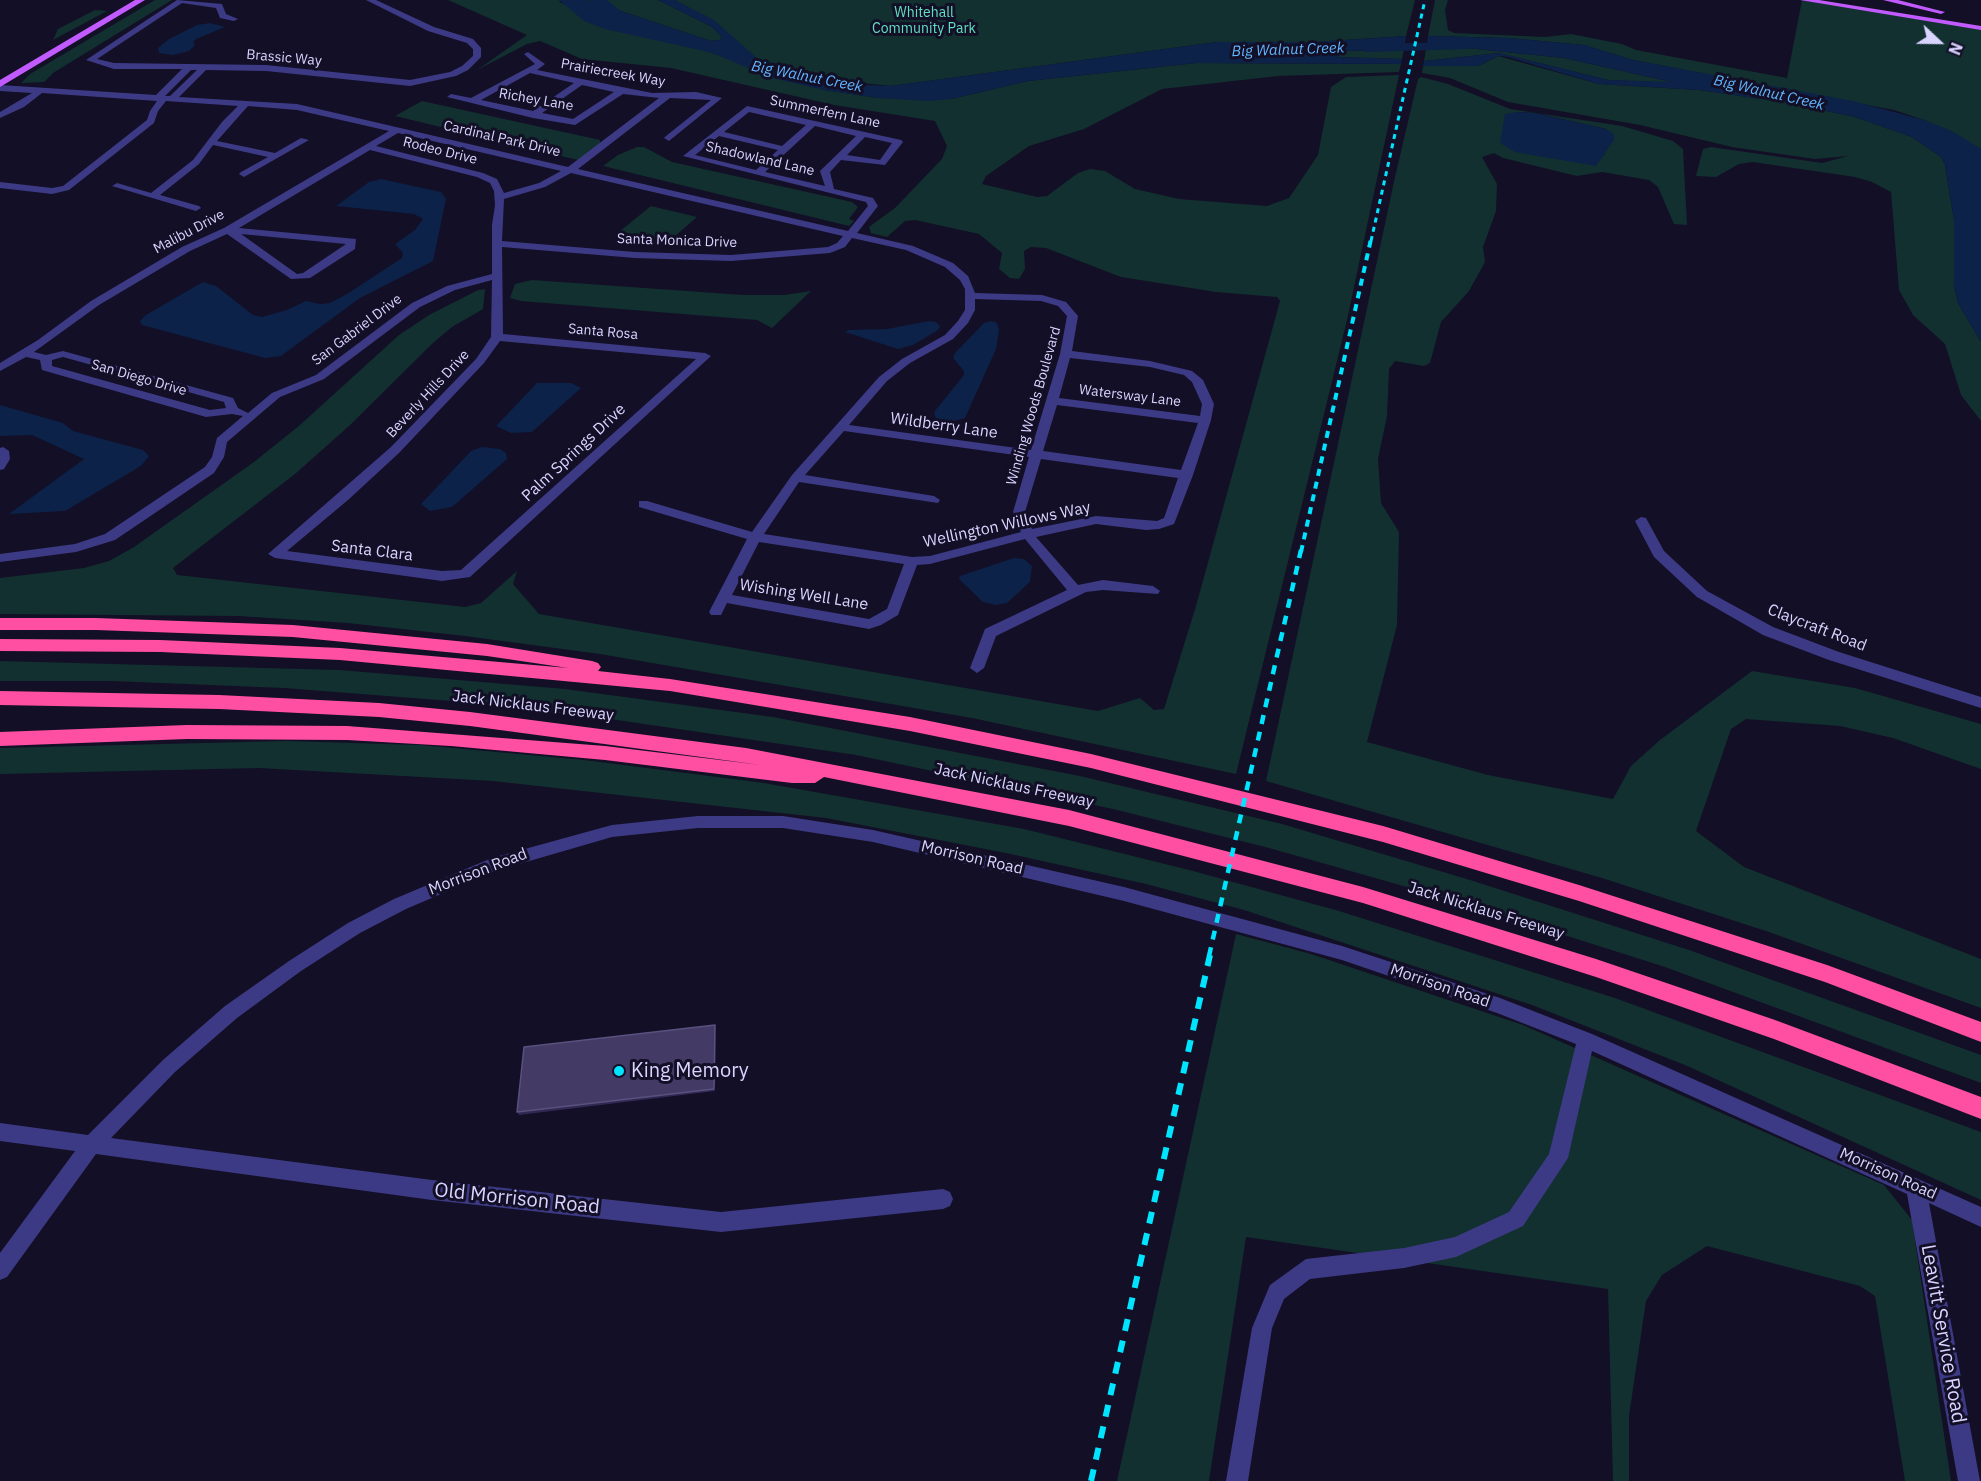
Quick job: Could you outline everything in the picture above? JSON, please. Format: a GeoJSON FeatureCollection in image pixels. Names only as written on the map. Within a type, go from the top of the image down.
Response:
{"type":"FeatureCollection","features":[{"type":"Feature","properties":{"kind":"highway"},"geometry":{"type":"LineString","coordinates":[[0,624],[194,627],[388,639],[559,660],[670,685]]}},
{"type":"Feature","properties":{"kind":"highway","name":"Jack Nicklaus Freeway"},"geometry":{"type":"LineString","coordinates":[[0,645],[160,646],[340,654],[467,664],[670,685],[910,724],[1091,761],[1383,834],[1580,893],[1815,970],[1981,1032]]}},
{"type":"Feature","properties":{"kind":"highway","name":"Jack Nicklaus Freeway"},"geometry":{"type":"LineString","coordinates":[[0,699],[219,702],[401,712],[673,744],[861,775],[1069,818],[1363,896],[1596,968],[1775,1030],[1981,1108]]}},
{"type":"Feature","properties":{"kind":"highway"},"geometry":{"type":"LineString","coordinates":[[0,739],[187,732],[347,733],[451,739],[605,753],[792,776],[861,775]]}},
{"type":"Feature","properties":{"kind":"main road"},"geometry":{"type":"LineString","coordinates":[[0,86],[141,0]]}},
{"type":"Feature","properties":{"kind":"main road"},"geometry":{"type":"LineString","coordinates":[[1804,0],[1981,28]]}},
{"type":"Feature","properties":{"kind":"main road"},"geometry":{"type":"LineString","coordinates":[[1850,0],[1977,20]]}},
{"type":"Feature","properties":{"kind":"main road"},"geometry":{"type":"LineString","coordinates":[[1887,0],[1977,20]]}},
{"type":"Feature","properties":{"kind":"street","name":"Brassic Way"},"geometry":{"type":"LineString","coordinates":[[182,0],[90,60],[114,66],[266,68],[410,83],[442,78],[473,63],[478,53],[477,48],[470,41],[432,29],[370,0]]}},
{"type":"Feature","properties":{"kind":"street"},"geometry":{"type":"LineString","coordinates":[[182,0],[219,6],[224,16],[234,19]]}},
{"type":"Feature","properties":{"kind":"street","name":"Prairiecreek Way"},"geometry":{"type":"LineString","coordinates":[[528,54],[541,64],[532,70]]}},
{"type":"Feature","properties":{"kind":"street"},"geometry":{"type":"LineString","coordinates":[[0,185],[52,191],[66,188],[151,121],[154,111],[190,66]]}},
{"type":"Feature","properties":{"kind":"street"},"geometry":{"type":"LineString","coordinates":[[165,98],[204,66]]}},
{"type":"Feature","properties":{"kind":"street","name":"Prairiecreek Way"},"geometry":{"type":"LineString","coordinates":[[532,70],[621,91],[666,97],[696,95],[718,98],[669,138]]}},
{"type":"Feature","properties":{"kind":"street","name":"Richey Lane"},"geometry":{"type":"LineString","coordinates":[[473,101],[532,70]]}},
{"type":"Feature","properties":{"kind":"street"},"geometry":{"type":"LineString","coordinates":[[533,115],[580,83]]}},
{"type":"Feature","properties":{"kind":"street","name":"Cardinal Park Drive"},"geometry":{"type":"LineString","coordinates":[[0,86],[40,91],[247,102],[297,107],[909,248],[936,258],[964,278],[972,296]]}},
{"type":"Feature","properties":{"kind":"street"},"geometry":{"type":"LineString","coordinates":[[0,115],[21,105],[40,91]]}},
{"type":"Feature","properties":{"kind":"street","name":"Richey Lane"},"geometry":{"type":"LineString","coordinates":[[451,97],[575,122],[621,91]]}},
{"type":"Feature","properties":{"kind":"street"},"geometry":{"type":"LineString","coordinates":[[497,337],[496,276],[499,198],[560,184],[574,171],[618,140],[628,124],[666,97]]}},
{"type":"Feature","properties":{"kind":"street"},"geometry":{"type":"LineString","coordinates":[[153,196],[196,162],[210,142],[247,102]]}},
{"type":"Feature","properties":{"kind":"street","name":"Summerfern Lane"},"geometry":{"type":"LineString","coordinates":[[747,109],[898,141],[882,163],[839,157]]}},
{"type":"Feature","properties":{"kind":"street","name":"Shadowland Lane"},"geometry":{"type":"LineString","coordinates":[[747,109],[688,156],[867,197],[872,202],[871,209],[850,236]]}},
{"type":"Feature","properties":{"kind":"street"},"geometry":{"type":"LineString","coordinates":[[759,172],[812,124]]}},
{"type":"Feature","properties":{"kind":"street","name":"Malibu Drive"},"geometry":{"type":"LineString","coordinates":[[0,368],[95,303],[186,249],[228,230],[397,130]]}},
{"type":"Feature","properties":{"kind":"street"},"geometry":{"type":"LineString","coordinates":[[718,133],[784,148]]}},
{"type":"Feature","properties":{"kind":"street"},"geometry":{"type":"LineString","coordinates":[[830,188],[825,171],[862,135]]}},
{"type":"Feature","properties":{"kind":"street"},"geometry":{"type":"LineString","coordinates":[[244,174],[304,140]]}},
{"type":"Feature","properties":{"kind":"street"},"geometry":{"type":"LineString","coordinates":[[210,142],[277,156]]}},
{"type":"Feature","properties":{"kind":"street","name":"Rodeo Drive"},"geometry":{"type":"LineString","coordinates":[[368,147],[480,175],[494,181],[499,198]]}},
{"type":"Feature","properties":{"kind":"street"},"geometry":{"type":"LineString","coordinates":[[117,186],[196,208]]}},
{"type":"Feature","properties":{"kind":"street"},"geometry":{"type":"LineString","coordinates":[[228,230],[262,233],[352,241],[351,247],[306,276],[295,277],[228,230]]}},
{"type":"Feature","properties":{"kind":"street","name":"Santa Monica Drive"},"geometry":{"type":"LineString","coordinates":[[497,244],[635,255],[730,258],[825,251],[835,248],[850,236]]}},
{"type":"Feature","properties":{"kind":"street","name":"San Gabriel Drive"},"geometry":{"type":"LineString","coordinates":[[0,558],[76,548],[110,537],[201,478],[216,463],[221,441],[276,395],[328,372],[396,317],[416,305],[451,288],[496,276]]}},
{"type":"Feature","properties":{"kind":"street"},"geometry":{"type":"LineString","coordinates":[[716,612],[755,537],[796,478],[893,370],[956,331],[970,310],[972,296]]}},
{"type":"Feature","properties":{"kind":"street","name":"Winding Woods Boulevard"},"geometry":{"type":"LineString","coordinates":[[972,296],[1028,296],[1062,304],[1070,311],[1074,322],[1019,512],[1028,534],[1076,592]]}},
{"type":"Feature","properties":{"kind":"street","name":"Santa Rosa"},"geometry":{"type":"LineString","coordinates":[[497,337],[705,356]]}},
{"type":"Feature","properties":{"kind":"street","name":"Beverly Hills Drive"},"geometry":{"type":"LineString","coordinates":[[276,554],[344,497],[395,450],[486,354],[497,337]]}},
{"type":"Feature","properties":{"kind":"street","name":"San Diego Drive"},"geometry":{"type":"LineString","coordinates":[[25,353],[46,358],[63,354],[187,388],[229,400],[233,411]]}},
{"type":"Feature","properties":{"kind":"street"},"geometry":{"type":"LineString","coordinates":[[1066,354],[1150,364],[1188,373],[1197,380],[1208,404],[1205,420]]}},
{"type":"Feature","properties":{"kind":"street","name":"Palm Springs Drive"},"geometry":{"type":"LineString","coordinates":[[465,574],[705,356]]}},
{"type":"Feature","properties":{"kind":"street","name":"San Diego Drive"},"geometry":{"type":"LineString","coordinates":[[46,358],[46,368],[210,414],[233,411],[251,415]]}},
{"type":"Feature","properties":{"kind":"street","name":"Watersway Lane"},"geometry":{"type":"LineString","coordinates":[[1052,401],[1205,420]]}},
{"type":"Feature","properties":{"kind":"street","name":"Wellington Willows Way"},"geometry":{"type":"LineString","coordinates":[[643,504],[755,537],[912,561],[930,560],[1028,534],[1096,520],[1158,525],[1169,520],[1205,420]]}},
{"type":"Feature","properties":{"kind":"street","name":"Wildberry Lane"},"geometry":{"type":"LineString","coordinates":[[840,428],[1187,475]]}},
{"type":"Feature","properties":{"kind":"street"},"geometry":{"type":"LineString","coordinates":[[0,466],[4,459],[3,451]]}},
{"type":"Feature","properties":{"kind":"street"},"geometry":{"type":"LineString","coordinates":[[796,478],[934,500]]}},
{"type":"Feature","properties":{"kind":"street","name":"Claycraft Road"},"geometry":{"type":"LineString","coordinates":[[1641,521],[1659,554],[1702,594],[1768,631],[1834,656],[1981,703]]}},
{"type":"Feature","properties":{"kind":"street","name":"Santa Clara"},"geometry":{"type":"LineString","coordinates":[[276,554],[442,576],[465,574]]}},
{"type":"Feature","properties":{"kind":"street","name":"Wishing Well Lane"},"geometry":{"type":"LineString","coordinates":[[723,598],[869,624],[893,612],[912,561]]}},
{"type":"Feature","properties":{"kind":"street"},"geometry":{"type":"LineString","coordinates":[[977,668],[990,633],[1076,592],[1103,585],[1153,591]]}},
{"type":"Feature","properties":{"kind":"street","name":"Morrison Road"},"geometry":{"type":"LineString","coordinates":[[0,1270],[92,1144],[169,1066],[231,1012],[295,966],[372,919],[448,882],[533,851],[612,831],[698,822],[783,822],[847,831],[1124,894],[1342,953],[1500,1006],[1586,1040],[1981,1216]]}},
{"type":"Feature","properties":{"kind":"street"},"geometry":{"type":"LineString","coordinates":[[1237,1481],[1262,1328],[1277,1292],[1306,1269],[1404,1258],[1456,1247],[1516,1219],[1558,1158],[1586,1040]]}},
{"type":"Feature","properties":{"kind":"street"},"geometry":{"type":"LineString","coordinates":[[0,1132],[92,1144]]}},
{"type":"Feature","properties":{"kind":"street","name":"Old Morrison Road"},"geometry":{"type":"LineString","coordinates":[[92,1144],[432,1190],[721,1222],[943,1199]]}},
{"type":"Feature","properties":{"kind":"street","name":"Leavitt Service Road"},"geometry":{"type":"LineString","coordinates":[[1916,1188],[1969,1481]]}},
{"type":"Feature","properties":{"kind":"green space"},"geometry":{"type":"Polygon","coordinates":[[[155,0],[172,0],[53,73],[44,82],[21,83],[30,74],[155,0]]]}},
{"type":"Feature","properties":{"kind":"green space"},"geometry":{"type":"Polygon","coordinates":[[[448,0],[559,0],[561,3],[824,90],[878,98],[951,99],[1028,81],[1196,63],[1401,64],[1399,72],[1278,76],[1162,89],[1084,129],[1029,146],[986,176],[982,184],[1037,197],[1047,196],[1078,173],[1090,169],[1105,171],[1135,189],[1179,199],[1267,206],[1289,198],[1318,155],[1331,87],[1346,77],[1399,75],[1347,320],[1236,774],[972,718],[600,654],[465,636],[348,623],[238,616],[0,614],[0,578],[84,568],[109,561],[134,547],[254,462],[300,425],[399,335],[429,315],[478,290],[485,289],[483,309],[452,327],[433,343],[349,426],[295,474],[173,568],[177,575],[465,607],[481,603],[517,571],[513,584],[539,614],[1098,711],[1140,698],[1154,710],[1164,709],[1196,606],[1280,301],[1277,297],[1216,292],[1121,277],[1046,248],[1031,247],[1024,251],[1025,269],[1019,279],[1010,278],[999,269],[1002,253],[979,234],[915,220],[905,221],[887,237],[871,233],[869,227],[895,208],[942,159],[947,146],[935,121],[834,105],[671,68],[582,59],[540,41],[527,44],[477,70],[527,35],[448,0]]]}},
{"type":"Feature","properties":{"kind":"green space"},"geometry":{"type":"Polygon","coordinates":[[[588,0],[658,0],[712,27],[722,37],[720,40],[711,41],[588,0]]]}},
{"type":"Feature","properties":{"kind":"green space","name":"Whitehall Community Park"},"geometry":{"type":"Polygon","coordinates":[[[675,0],[1415,0],[1406,36],[1314,42],[1217,42],[891,86],[833,80],[758,59],[675,0]]]}},
{"type":"Feature","properties":{"kind":"green space"},"geometry":{"type":"Polygon","coordinates":[[[1435,0],[1448,0],[1445,10],[1448,30],[1454,33],[1545,37],[1571,34],[1622,44],[1636,50],[1787,78],[1802,0],[1981,28],[1981,149],[1924,120],[1894,110],[1633,60],[1584,45],[1509,38],[1428,36],[1435,0]]]}},
{"type":"Feature","properties":{"kind":"green space"},"geometry":{"type":"Polygon","coordinates":[[[95,10],[107,11],[53,40],[58,29],[95,10]]]}},
{"type":"Feature","properties":{"kind":"green space"},"geometry":{"type":"Polygon","coordinates":[[[1467,48],[1564,58],[1676,83],[1608,80],[1499,53],[1424,61],[1426,49],[1467,48]]]}},
{"type":"Feature","properties":{"kind":"green space"},"geometry":{"type":"Polygon","coordinates":[[[1404,49],[1402,59],[1338,57],[1336,55],[1347,51],[1404,49]]]}},
{"type":"Feature","properties":{"kind":"green space"},"geometry":{"type":"Polygon","coordinates":[[[1498,56],[1599,84],[1699,90],[1783,102],[1855,117],[1912,137],[1941,157],[1945,165],[1954,220],[1954,286],[1958,303],[1981,342],[1981,421],[1961,395],[1945,344],[1913,315],[1899,290],[1891,192],[1872,182],[1855,177],[1753,162],[1739,164],[1716,177],[1696,176],[1703,149],[1711,147],[1822,163],[1848,156],[1815,159],[1732,147],[1640,125],[1508,102],[1450,78],[1422,73],[1423,66],[1479,66],[1498,56]]]}},
{"type":"Feature","properties":{"kind":"green space"},"geometry":{"type":"Polygon","coordinates":[[[1421,77],[1448,84],[1510,109],[1622,126],[1673,141],[1683,149],[1687,225],[1674,224],[1658,187],[1649,180],[1602,172],[1577,176],[1503,158],[1494,153],[1482,157],[1497,184],[1496,211],[1483,247],[1485,262],[1469,291],[1441,322],[1430,363],[1424,366],[1395,361],[1389,369],[1387,416],[1378,459],[1381,503],[1399,532],[1397,625],[1367,742],[1488,775],[1613,799],[1631,766],[1660,740],[1752,671],[1855,688],[1981,724],[1981,769],[1893,738],[1840,726],[1746,719],[1731,729],[1696,831],[1744,867],[1981,959],[1981,1008],[1766,931],[1602,878],[1266,781],[1418,79],[1421,77]],[[1518,112],[1596,162],[1605,154],[1606,129],[1536,113],[1518,112]]]}},
{"type":"Feature","properties":{"kind":"green space"},"geometry":{"type":"Polygon","coordinates":[[[422,101],[600,140],[600,144],[578,160],[395,116],[422,101]]]}},
{"type":"Feature","properties":{"kind":"green space"},"geometry":{"type":"Polygon","coordinates":[[[637,147],[644,147],[672,162],[852,202],[858,207],[849,219],[854,221],[849,226],[603,166],[618,155],[637,147]]]}},
{"type":"Feature","properties":{"kind":"green space"},"geometry":{"type":"Polygon","coordinates":[[[651,206],[697,217],[667,243],[620,231],[651,206]]]}},
{"type":"Feature","properties":{"kind":"green space"},"geometry":{"type":"Polygon","coordinates":[[[532,280],[743,295],[784,295],[811,291],[772,328],[757,320],[521,301],[510,298],[515,284],[532,280]]]}},
{"type":"Feature","properties":{"kind":"green space"},"geometry":{"type":"Polygon","coordinates":[[[0,661],[340,670],[565,689],[773,717],[1080,776],[1282,824],[1470,880],[1689,950],[1981,1055],[1981,1083],[1665,967],[1460,902],[1269,848],[1113,809],[856,755],[610,719],[464,702],[284,688],[112,681],[0,681],[0,661]]]}},
{"type":"Feature","properties":{"kind":"green space"},"geometry":{"type":"Polygon","coordinates":[[[286,741],[420,745],[584,760],[764,783],[1024,829],[1193,871],[1339,911],[1615,998],[1981,1132],[1981,1200],[1685,1065],[1532,1005],[1244,910],[1146,884],[1006,853],[826,818],[493,781],[259,768],[0,774],[0,748],[286,741]]]}},
{"type":"Feature","properties":{"kind":"green space"},"geometry":{"type":"Polygon","coordinates":[[[1236,934],[1311,954],[1523,1025],[1884,1185],[1912,1220],[1951,1481],[1905,1481],[1875,1296],[1860,1286],[1707,1246],[1662,1275],[1646,1301],[1629,1416],[1629,1481],[1613,1481],[1608,1289],[1246,1237],[1209,1481],[1117,1481],[1236,934]]]}},
{"type":"Feature","properties":{"kind":"water"},"geometry":{"type":"Polygon","coordinates":[[[559,0],[588,0],[711,41],[720,40],[722,37],[712,27],[658,0],[675,0],[714,20],[758,59],[833,80],[865,85],[891,86],[1217,42],[1314,42],[1406,36],[1404,49],[1347,51],[1336,55],[1338,57],[1402,59],[1401,64],[1196,63],[1028,81],[951,99],[928,101],[878,98],[824,90],[772,78],[713,53],[605,29],[584,21],[559,0]]]}},
{"type":"Feature","properties":{"kind":"water"},"geometry":{"type":"Polygon","coordinates":[[[210,23],[225,27],[196,39],[193,42],[195,45],[189,51],[173,55],[159,53],[158,48],[169,39],[197,25],[210,23]]]}},
{"type":"Feature","properties":{"kind":"water"},"geometry":{"type":"Polygon","coordinates":[[[1428,36],[1509,38],[1584,45],[1633,60],[1853,101],[1924,120],[1952,131],[1981,149],[1981,342],[1958,303],[1954,286],[1954,220],[1945,165],[1941,157],[1912,137],[1855,117],[1783,102],[1699,90],[1599,84],[1508,57],[1498,56],[1479,66],[1423,66],[1424,61],[1499,53],[1608,80],[1672,82],[1564,58],[1467,48],[1426,49],[1428,36]]]}},
{"type":"Feature","properties":{"kind":"water"},"geometry":{"type":"Polygon","coordinates":[[[1535,113],[1606,129],[1614,134],[1614,140],[1596,166],[1515,152],[1500,143],[1505,114],[1535,113]]]}},
{"type":"Feature","properties":{"kind":"water"},"geometry":{"type":"Polygon","coordinates":[[[381,179],[441,192],[446,199],[433,261],[360,298],[281,356],[265,358],[142,325],[140,321],[146,315],[203,282],[216,286],[253,315],[262,317],[287,310],[306,301],[320,304],[330,303],[347,294],[402,258],[403,253],[395,244],[415,230],[423,219],[414,214],[336,206],[369,182],[381,179]]]}},
{"type":"Feature","properties":{"kind":"water"},"geometry":{"type":"Polygon","coordinates":[[[929,321],[936,322],[940,326],[938,330],[913,345],[898,349],[845,332],[887,329],[929,321]]]}},
{"type":"Feature","properties":{"kind":"water"},"geometry":{"type":"Polygon","coordinates":[[[991,321],[997,323],[999,330],[996,349],[965,418],[947,423],[936,420],[934,412],[964,375],[964,371],[953,358],[955,353],[984,323],[991,321]]]}},
{"type":"Feature","properties":{"kind":"water"},"geometry":{"type":"Polygon","coordinates":[[[537,383],[571,383],[581,388],[532,432],[511,433],[496,426],[537,383]]]}},
{"type":"Feature","properties":{"kind":"water"},"geometry":{"type":"Polygon","coordinates":[[[0,405],[63,423],[73,431],[143,450],[149,456],[141,466],[65,511],[9,514],[84,459],[32,435],[0,436],[0,405]]]}},
{"type":"Feature","properties":{"kind":"water"},"geometry":{"type":"Polygon","coordinates":[[[482,447],[500,449],[506,453],[507,459],[452,507],[430,511],[421,504],[471,451],[482,447]]]}},
{"type":"Feature","properties":{"kind":"water"},"geometry":{"type":"Polygon","coordinates":[[[1014,558],[1024,559],[1032,566],[1030,582],[1007,603],[996,605],[983,602],[959,579],[960,576],[1014,558]]]}},
{"type":"Feature","properties":{"kind":"building","name":"King Memory"},"geometry":{"type":"Polygon","coordinates":[[[715,1025],[714,1089],[517,1112],[524,1047],[715,1025]]]}},
{"type":"Feature","properties":{"kind":"waterway","name":"Big Walnut Creek"},"geometry":{"type":"LineString","coordinates":[[599,0],[626,24],[634,27]]}},
{"type":"Feature","properties":{"kind":"waterway","name":"Big Walnut Creek"},"geometry":{"type":"LineString","coordinates":[[1367,48],[1464,46]]}},
{"type":"Feature","properties":{"kind":"railway"},"geometry":{"type":"LineString","coordinates":[[1371,241],[1425,0]]}},
{"type":"Feature","properties":{"kind":"railway"},"geometry":{"type":"LineString","coordinates":[[1301,552],[1371,239]]}},
{"type":"Feature","properties":{"kind":"railway"},"geometry":{"type":"LineString","coordinates":[[1209,956],[1301,550]]}},
{"type":"Feature","properties":{"kind":"railway"},"geometry":{"type":"LineString","coordinates":[[1091,1481],[1210,955]]}},
{"type":"Feature","properties":{"kind":"place","name":"King Memory"},"geometry":{"type":"Point","coordinates":[619,1071]}}]}
